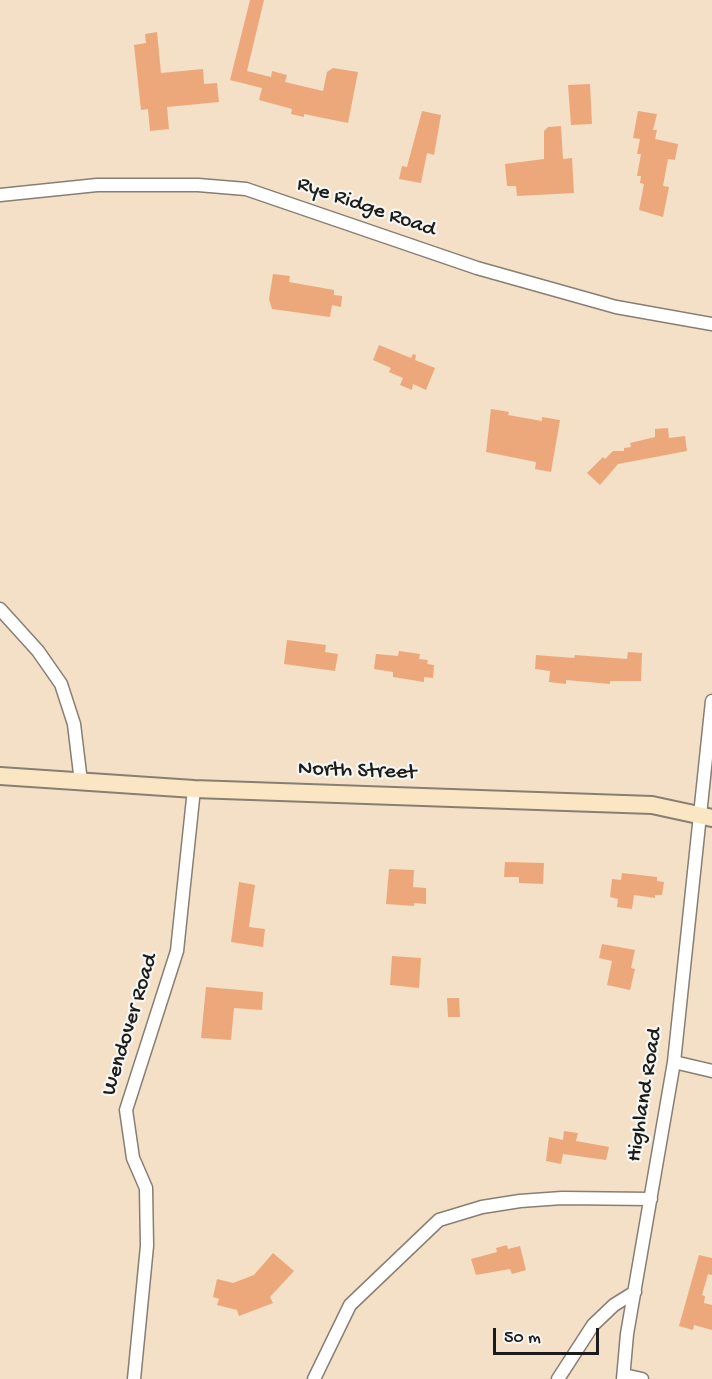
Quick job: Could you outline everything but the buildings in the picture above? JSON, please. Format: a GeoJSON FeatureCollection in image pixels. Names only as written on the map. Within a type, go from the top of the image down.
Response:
{"type":"FeatureCollection","features":[{"type":"Feature","properties":{"kind":"main road","name":"North Street"},"geometry":{"type":"LineString","coordinates":[[0,776],[194,789],[652,805],[706,816]]}},
{"type":"Feature","properties":{"kind":"street","name":"Rye Ridge Road"},"geometry":{"type":"LineString","coordinates":[[0,195],[97,184],[198,185],[246,189],[477,268],[616,307],[712,324]]}},
{"type":"Feature","properties":{"kind":"street"},"geometry":{"type":"LineString","coordinates":[[0,609],[38,651],[61,684],[74,724],[81,782]]}},
{"type":"Feature","properties":{"kind":"street","name":"Highland Road"},"geometry":{"type":"LineString","coordinates":[[624,1377],[635,1292],[674,1062],[706,816],[712,701]]}},
{"type":"Feature","properties":{"kind":"street","name":"Wendover Road"},"geometry":{"type":"LineString","coordinates":[[134,1379],[147,1246],[146,1188],[133,1158],[126,1110],[177,951],[194,789]]}},
{"type":"Feature","properties":{"kind":"street"},"geometry":{"type":"LineString","coordinates":[[674,1062],[712,1071]]}},
{"type":"Feature","properties":{"kind":"street"},"geometry":{"type":"LineString","coordinates":[[314,1379],[350,1305],[439,1220],[482,1207],[520,1201],[562,1198],[651,1199]]}},
{"type":"Feature","properties":{"kind":"street"},"geometry":{"type":"LineString","coordinates":[[558,1379],[593,1324],[614,1305],[635,1292]]}},
{"type":"Feature","properties":{"kind":"street"},"geometry":{"type":"LineString","coordinates":[[624,1377],[642,1379]]}}]}
